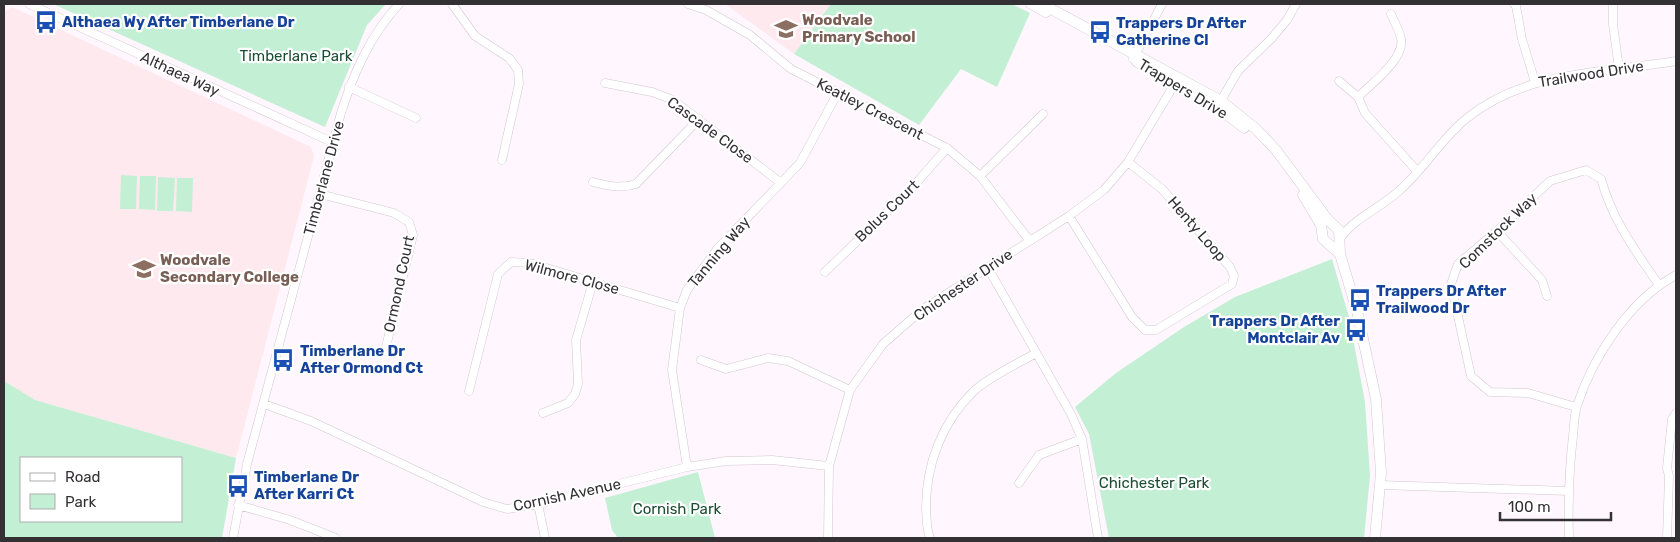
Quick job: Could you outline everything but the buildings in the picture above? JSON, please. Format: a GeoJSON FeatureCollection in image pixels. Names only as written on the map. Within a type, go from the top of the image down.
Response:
{"type":"FeatureCollection","features":[{"type":"Feature","properties":{"kind":"main road","name":"Trappers Drive"},"geometry":{"type":"LineString","coordinates":[[1031,4],[1047,7],[1219,104],[1256,129],[1276,150],[1339,232]]}},
{"type":"Feature","properties":{"kind":"main road","name":"Trappers Drive"},"geometry":{"type":"LineString","coordinates":[[1219,104],[1271,154],[1297,187],[1328,244]]}},
{"type":"Feature","properties":{"kind":"main road"},"geometry":{"type":"LineString","coordinates":[[1323,232],[1339,232]]}},
{"type":"Feature","properties":{"kind":"main road"},"geometry":{"type":"LineString","coordinates":[[1339,232],[1328,244],[1340,254]]}},
{"type":"Feature","properties":{"kind":"main road"},"geometry":{"type":"LineString","coordinates":[[1339,232],[1340,254],[1357,311],[1376,399],[1380,485],[1375,538]]}},
{"type":"Feature","properties":{"kind":"street","name":"Althaea Way"},"geometry":{"type":"LineString","coordinates":[[29,4],[332,142]]}},
{"type":"Feature","properties":{"kind":"street","name":"Timberlane Drive"},"geometry":{"type":"LineString","coordinates":[[233,538],[238,506],[332,142],[350,86],[371,40],[399,4]]}},
{"type":"Feature","properties":{"kind":"street"},"geometry":{"type":"LineString","coordinates":[[452,4],[475,36],[509,58],[518,70],[519,84],[502,160]]}},
{"type":"Feature","properties":{"kind":"street","name":"Keatley Crescent"},"geometry":{"type":"LineString","coordinates":[[688,4],[706,10],[742,31],[791,69],[947,148],[980,176],[1029,240]]}},
{"type":"Feature","properties":{"kind":"street"},"geometry":{"type":"LineString","coordinates":[[1134,57],[1162,4]]}},
{"type":"Feature","properties":{"kind":"street"},"geometry":{"type":"LineString","coordinates":[[1219,104],[1238,71],[1271,40],[1287,20],[1296,4]]}},
{"type":"Feature","properties":{"kind":"street"},"geometry":{"type":"LineString","coordinates":[[1514,4],[1535,82]]}},
{"type":"Feature","properties":{"kind":"street"},"geometry":{"type":"LineString","coordinates":[[1613,4],[1613,24],[1619,69]]}},
{"type":"Feature","properties":{"kind":"street"},"geometry":{"type":"LineString","coordinates":[[1358,97],[1395,61],[1401,48],[1402,40],[1390,14]]}},
{"type":"Feature","properties":{"kind":"street","name":"Trailwood Drive"},"geometry":{"type":"LineString","coordinates":[[1339,232],[1400,190],[1440,143],[1466,118],[1508,92],[1535,82],[1676,61]]}},
{"type":"Feature","properties":{"kind":"street","name":"Chichester Drive"},"geometry":{"type":"LineString","coordinates":[[828,538],[829,466],[850,390],[884,344],[924,309],[1069,216],[1104,190],[1128,162],[1177,80]]}},
{"type":"Feature","properties":{"kind":"street"},"geometry":{"type":"LineString","coordinates":[[1339,81],[1358,97],[1365,113],[1417,171]]}},
{"type":"Feature","properties":{"kind":"street","name":"Cascade Close"},"geometry":{"type":"LineString","coordinates":[[606,83],[659,94],[673,100],[780,183]]}},
{"type":"Feature","properties":{"kind":"street"},"geometry":{"type":"LineString","coordinates":[[350,86],[416,118]]}},
{"type":"Feature","properties":{"kind":"street","name":"Tanning Way"},"geometry":{"type":"LineString","coordinates":[[688,467],[672,370],[680,308],[687,290],[718,248],[800,163],[838,92]]}},
{"type":"Feature","properties":{"kind":"street"},"geometry":{"type":"LineString","coordinates":[[980,176],[1043,114]]}},
{"type":"Feature","properties":{"kind":"street"},"geometry":{"type":"LineString","coordinates":[[593,182],[626,188],[636,184],[699,119]]}},
{"type":"Feature","properties":{"kind":"street","name":"Bolus Court"},"geometry":{"type":"LineString","coordinates":[[825,272],[910,190],[947,148]]}},
{"type":"Feature","properties":{"kind":"street","name":"Henty Loop"},"geometry":{"type":"LineString","coordinates":[[1069,216],[1132,317],[1145,330],[1156,330],[1232,284],[1234,276],[1230,267],[1162,189],[1128,162]]}},
{"type":"Feature","properties":{"kind":"street","name":"Comstock Way"},"geometry":{"type":"LineString","coordinates":[[1576,407],[1528,393],[1490,392],[1471,376],[1451,284],[1458,264],[1497,231],[1550,181],[1586,170],[1601,178],[1607,199],[1620,229],[1659,285]]}},
{"type":"Feature","properties":{"kind":"street","name":"Ormond Court"},"geometry":{"type":"LineString","coordinates":[[320,194],[394,213],[409,222],[413,234],[385,351]]}},
{"type":"Feature","properties":{"kind":"street"},"geometry":{"type":"LineString","coordinates":[[1497,231],[1542,280],[1547,296]]}},
{"type":"Feature","properties":{"kind":"street","name":"Wilmore Close"},"geometry":{"type":"LineString","coordinates":[[469,391],[498,274],[505,265],[511,262],[530,263],[680,308]]}},
{"type":"Feature","properties":{"kind":"street"},"geometry":{"type":"LineString","coordinates":[[988,268],[1071,414],[1082,439],[1098,538]]}},
{"type":"Feature","properties":{"kind":"street"},"geometry":{"type":"LineString","coordinates":[[1569,538],[1568,491],[1576,407],[1593,369],[1621,324],[1659,285],[1676,276]]}},
{"type":"Feature","properties":{"kind":"street"},"geometry":{"type":"LineString","coordinates":[[543,413],[568,403],[575,394],[578,384],[576,340],[593,282]]}},
{"type":"Feature","properties":{"kind":"street"},"geometry":{"type":"LineString","coordinates":[[930,538],[927,530],[926,489],[935,449],[950,420],[975,390],[1036,353]]}},
{"type":"Feature","properties":{"kind":"street"},"geometry":{"type":"LineString","coordinates":[[701,360],[726,369],[768,358],[788,361],[850,390]]}},
{"type":"Feature","properties":{"kind":"street","name":"Cornish Avenue"},"geometry":{"type":"LineString","coordinates":[[264,404],[311,421],[483,502],[508,509],[538,504],[688,467],[726,461],[772,460],[829,466]]}},
{"type":"Feature","properties":{"kind":"street"},"geometry":{"type":"LineString","coordinates":[[1667,538],[1669,476],[1667,468],[1672,419],[1676,413]]}},
{"type":"Feature","properties":{"kind":"street"},"geometry":{"type":"LineString","coordinates":[[1020,483],[1040,455],[1082,439]]}},
{"type":"Feature","properties":{"kind":"street"},"geometry":{"type":"LineString","coordinates":[[1667,468],[1676,468]]}},
{"type":"Feature","properties":{"kind":"street"},"geometry":{"type":"LineString","coordinates":[[1380,485],[1568,491]]}},
{"type":"Feature","properties":{"kind":"street"},"geometry":{"type":"LineString","coordinates":[[538,504],[545,538]]}},
{"type":"Feature","properties":{"kind":"street"},"geometry":{"type":"LineString","coordinates":[[238,506],[290,520],[336,538]]}},
{"type":"Feature","properties":{"kind":"shaded area","name":"Woodvale Primary School"},"geometry":{"type":"Polygon","coordinates":[[[725,4],[831,4],[794,54],[725,4]]]}},
{"type":"Feature","properties":{"kind":"shaded area","name":"Woodvale Secondary College"},"geometry":{"type":"Polygon","coordinates":[[[12,7],[311,147],[314,156],[236,458],[35,400],[4,381],[4,12],[12,7]]]}},
{"type":"Feature","properties":{"kind":"green space","name":"Timberlane Park"},"geometry":{"type":"Polygon","coordinates":[[[53,4],[386,4],[367,25],[325,127],[53,4]]]}},
{"type":"Feature","properties":{"kind":"green space"},"geometry":{"type":"Polygon","coordinates":[[[831,4],[1012,4],[1030,13],[997,87],[961,69],[919,125],[794,54],[831,4]]]}},
{"type":"Feature","properties":{"kind":"green space"},"geometry":{"type":"Polygon","coordinates":[[[121,175],[137,176],[136,209],[120,209],[121,175]]]}},
{"type":"Feature","properties":{"kind":"green space"},"geometry":{"type":"Polygon","coordinates":[[[140,176],[156,176],[155,210],[139,209],[140,176]]]}},
{"type":"Feature","properties":{"kind":"green space"},"geometry":{"type":"Polygon","coordinates":[[[158,177],[175,178],[173,211],[157,211],[158,177]]]}},
{"type":"Feature","properties":{"kind":"green space"},"geometry":{"type":"Polygon","coordinates":[[[177,178],[193,178],[192,212],[176,211],[177,178]]]}},
{"type":"Feature","properties":{"kind":"green space","name":"Chichester Park"},"geometry":{"type":"Polygon","coordinates":[[[1332,259],[1349,317],[1365,402],[1370,476],[1364,538],[1109,538],[1089,434],[1075,407],[1116,373],[1184,327],[1235,297],[1332,259]]]}},
{"type":"Feature","properties":{"kind":"green space"},"geometry":{"type":"Polygon","coordinates":[[[4,381],[35,400],[236,458],[222,538],[4,538],[4,381]]]}},
{"type":"Feature","properties":{"kind":"green space","name":"Cornish Park"},"geometry":{"type":"Polygon","coordinates":[[[698,472],[715,538],[618,538],[612,530],[605,498],[698,472]]]}},
{"type":"Feature","properties":{"kind":"place","name":"Althaea Wy After Timberlane Dr"},"geometry":{"type":"Point","coordinates":[46,22]}},
{"type":"Feature","properties":{"kind":"place","name":"Woodvale Primary School"},"geometry":{"type":"Point","coordinates":[786,29]}},
{"type":"Feature","properties":{"kind":"place","name":"Trappers Dr After Catherine Cl"},"geometry":{"type":"Point","coordinates":[1100,32]}},
{"type":"Feature","properties":{"kind":"place","name":"Woodvale Secondary College"},"geometry":{"type":"Point","coordinates":[144,269]}},
{"type":"Feature","properties":{"kind":"place","name":"Trappers Dr After Trailwood Dr"},"geometry":{"type":"Point","coordinates":[1360,300]}},
{"type":"Feature","properties":{"kind":"place","name":"Trappers Dr After Montclair Av"},"geometry":{"type":"Point","coordinates":[1356,330]}},
{"type":"Feature","properties":{"kind":"place","name":"Timberlane Dr After Ormond Ct"},"geometry":{"type":"Point","coordinates":[283,360]}},
{"type":"Feature","properties":{"kind":"place","name":"Timberlane Dr After Karri Ct"},"geometry":{"type":"Point","coordinates":[238,486]}}]}
